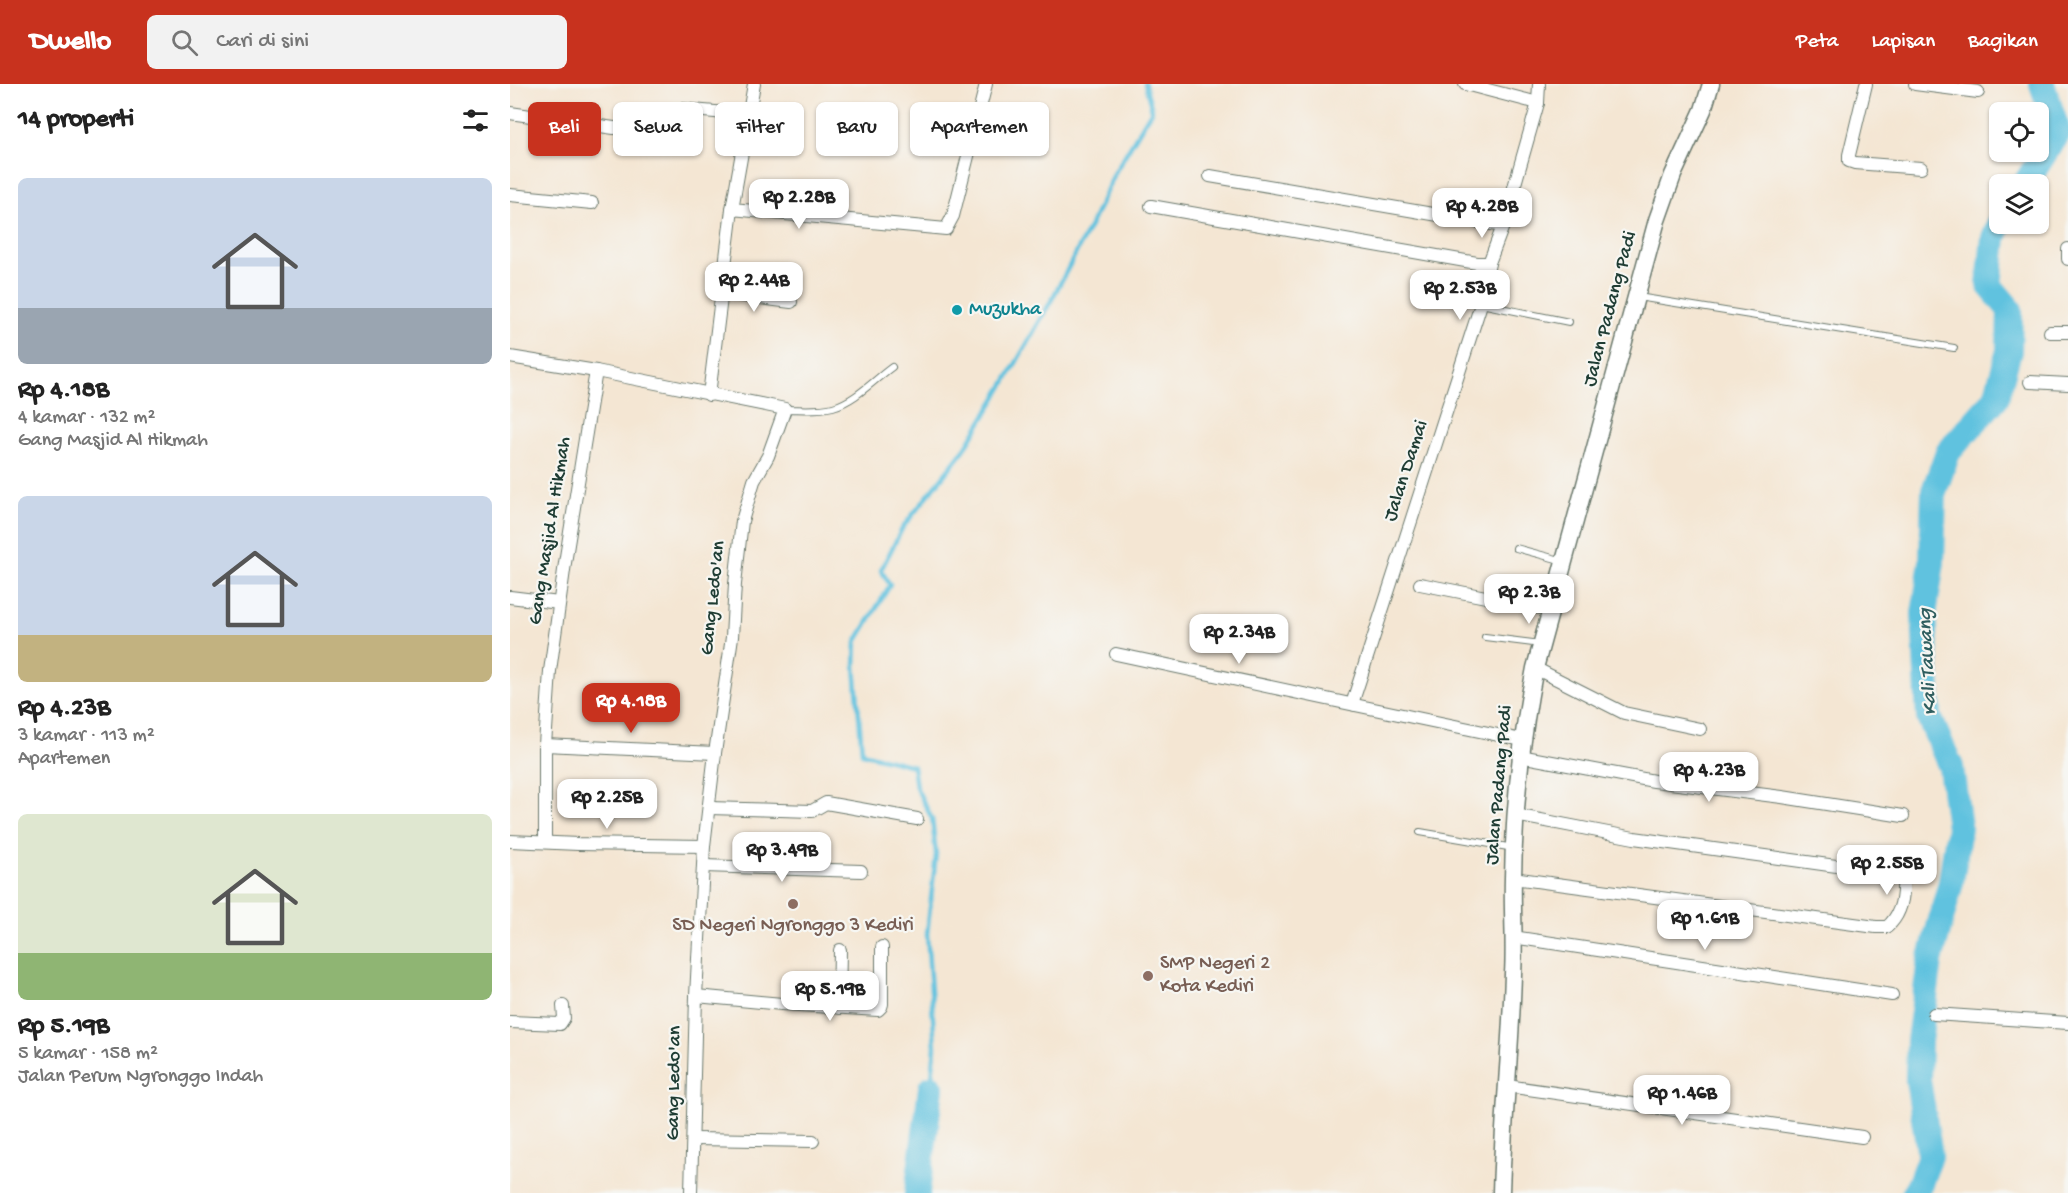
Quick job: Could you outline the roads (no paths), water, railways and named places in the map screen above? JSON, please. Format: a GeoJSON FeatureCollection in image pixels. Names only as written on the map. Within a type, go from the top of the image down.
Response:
{"type":"FeatureCollection","features":[{"type":"Feature","properties":{"kind":"main road","name":"Jalan Padang Padi"},"geometry":{"type":"LineString","coordinates":[[1501,1193],[1514,973],[1515,815],[1521,748],[1535,668],[1664,200],[1698,123],[1711,84]]}},
{"type":"Feature","properties":{"kind":"street"},"geometry":{"type":"LineString","coordinates":[[751,102],[754,84]]}},
{"type":"Feature","properties":{"kind":"street"},"geometry":{"type":"LineString","coordinates":[[732,209],[946,230],[953,216],[986,84]]}},
{"type":"Feature","properties":{"kind":"street"},"geometry":{"type":"LineString","coordinates":[[1465,84],[1538,103]]}},
{"type":"Feature","properties":{"kind":"street","name":"Jalan Damai"},"geometry":{"type":"LineString","coordinates":[[1355,705],[1354,694],[1481,304],[1490,263],[1503,226],[1538,103],[1539,84]]}},
{"type":"Feature","properties":{"kind":"street"},"geometry":{"type":"LineString","coordinates":[[1866,84],[1849,161],[1921,168]]}},
{"type":"Feature","properties":{"kind":"street"},"geometry":{"type":"LineString","coordinates":[[1915,84],[1978,92]]}},
{"type":"Feature","properties":{"kind":"street"},"geometry":{"type":"LineString","coordinates":[[510,113],[614,128],[639,128],[681,109],[715,112]]}},
{"type":"Feature","properties":{"kind":"street"},"geometry":{"type":"LineString","coordinates":[[709,395],[732,209],[742,156]]}},
{"type":"Feature","properties":{"kind":"street"},"geometry":{"type":"LineString","coordinates":[[1210,176],[1503,226]]}},
{"type":"Feature","properties":{"kind":"street"},"geometry":{"type":"LineString","coordinates":[[510,195],[592,203]]}},
{"type":"Feature","properties":{"kind":"street"},"geometry":{"type":"LineString","coordinates":[[1151,206],[1477,263],[1490,263]]}},
{"type":"Feature","properties":{"kind":"street"},"geometry":{"type":"LineString","coordinates":[[2068,249],[2068,260]]}},
{"type":"Feature","properties":{"kind":"street"},"geometry":{"type":"LineString","coordinates":[[722,293],[791,302]]}},
{"type":"Feature","properties":{"kind":"street"},"geometry":{"type":"LineString","coordinates":[[2050,332],[2068,332]]}},
{"type":"Feature","properties":{"kind":"street"},"geometry":{"type":"LineString","coordinates":[[510,357],[596,371],[785,409]]}},
{"type":"Feature","properties":{"kind":"street","name":"Gang Masjid Al Hikmah"},"geometry":{"type":"LineString","coordinates":[[545,842],[545,745],[550,671],[596,371]]}},
{"type":"Feature","properties":{"kind":"street"},"geometry":{"type":"LineString","coordinates":[[2030,382],[2068,384]]}},
{"type":"Feature","properties":{"kind":"street","name":"Gang Ledo'an"},"geometry":{"type":"LineString","coordinates":[[691,1193],[696,996],[704,846],[732,638],[742,521],[754,481],[768,456],[785,409]]}},
{"type":"Feature","properties":{"kind":"street"},"geometry":{"type":"LineString","coordinates":[[1420,584],[1551,610]]}},
{"type":"Feature","properties":{"kind":"street"},"geometry":{"type":"LineString","coordinates":[[510,597],[560,603]]}},
{"type":"Feature","properties":{"kind":"street"},"geometry":{"type":"LineString","coordinates":[[1116,654],[1355,705],[1654,782],[1782,797],[1903,816]]}},
{"type":"Feature","properties":{"kind":"street"},"geometry":{"type":"LineString","coordinates":[[1535,668],[1624,713],[1700,729]]}},
{"type":"Feature","properties":{"kind":"street"},"geometry":{"type":"LineString","coordinates":[[545,745],[715,753]]}},
{"type":"Feature","properties":{"kind":"street"},"geometry":{"type":"LineString","coordinates":[[709,808],[812,811],[826,804],[917,819]]}},
{"type":"Feature","properties":{"kind":"street"},"geometry":{"type":"LineString","coordinates":[[1513,878],[1876,927],[1887,927],[1898,916],[1904,892],[1903,881],[1887,873],[1634,838],[1515,815]]}},
{"type":"Feature","properties":{"kind":"street"},"geometry":{"type":"LineString","coordinates":[[510,841],[704,846]]}},
{"type":"Feature","properties":{"kind":"street"},"geometry":{"type":"LineString","coordinates":[[704,866],[861,871]]}},
{"type":"Feature","properties":{"kind":"street"},"geometry":{"type":"LineString","coordinates":[[1513,937],[1892,995]]}},
{"type":"Feature","properties":{"kind":"street"},"geometry":{"type":"LineString","coordinates":[[696,996],[874,1010],[881,1007],[882,947]]}},
{"type":"Feature","properties":{"kind":"street"},"geometry":{"type":"LineString","coordinates":[[839,1008],[840,950]]}},
{"type":"Feature","properties":{"kind":"street"},"geometry":{"type":"LineString","coordinates":[[510,1022],[560,1024],[564,1018],[563,1006]]}},
{"type":"Feature","properties":{"kind":"street"},"geometry":{"type":"LineString","coordinates":[[1934,1014],[2068,1023]]}},
{"type":"Feature","properties":{"kind":"street"},"geometry":{"type":"LineString","coordinates":[[1507,1086],[1862,1137]]}},
{"type":"Feature","properties":{"kind":"street"},"geometry":{"type":"LineString","coordinates":[[694,1138],[813,1141]]}},
{"type":"Feature","properties":{"kind":"lane"},"geometry":{"type":"LineString","coordinates":[[1637,297],[1954,348]]}},
{"type":"Feature","properties":{"kind":"lane"},"geometry":{"type":"LineString","coordinates":[[1481,304],[1569,322]]}},
{"type":"Feature","properties":{"kind":"lane"},"geometry":{"type":"LineString","coordinates":[[785,409],[819,410],[834,407],[855,395],[892,367]]}},
{"type":"Feature","properties":{"kind":"lane"},"geometry":{"type":"LineString","coordinates":[[1516,548],[1564,561]]}},
{"type":"Feature","properties":{"kind":"lane"},"geometry":{"type":"LineString","coordinates":[[1485,637],[1541,644]]}},
{"type":"Feature","properties":{"kind":"lane"},"geometry":{"type":"LineString","coordinates":[[1420,832],[1514,848]]}},
{"type":"Feature","properties":{"kind":"waterway"},"geometry":{"type":"LineString","coordinates":[[931,1088],[935,1047],[927,934],[936,854],[932,819],[916,787],[913,766],[862,753],[855,666],[856,642],[890,585],[881,570],[903,527],[964,450],[1003,386],[1051,301],[1115,172],[1152,110],[1145,84]]}},
{"type":"Feature","properties":{"kind":"waterway","name":"Kali Tawang"},"geometry":{"type":"LineString","coordinates":[[2031,174],[2058,132],[2042,84]]}},
{"type":"Feature","properties":{"kind":"waterway","name":"Kali Tawang"},"geometry":{"type":"LineString","coordinates":[[1914,1193],[1930,1156],[1918,1080],[1919,1041],[1930,961],[1951,882],[1959,827],[1951,767],[1929,717],[1924,614],[1932,562],[1934,491],[1948,452],[1996,398],[2009,351],[2010,310],[1989,285],[1996,234]]}},
{"type":"Feature","properties":{"kind":"waterway"},"geometry":{"type":"LineString","coordinates":[[917,1193],[931,1088]]}},
{"type":"Feature","properties":{"kind":"place","name":"Muzukha"},"geometry":{"type":"Point","coordinates":[957,310]}},
{"type":"Feature","properties":{"kind":"place","name":"SD Negeri Ngronggo 3 Kediri"},"geometry":{"type":"Point","coordinates":[793,904]}},
{"type":"Feature","properties":{"kind":"place","name":"SMP Negeri 2 Kota Kediri"},"geometry":{"type":"Point","coordinates":[1148,976]}}]}
